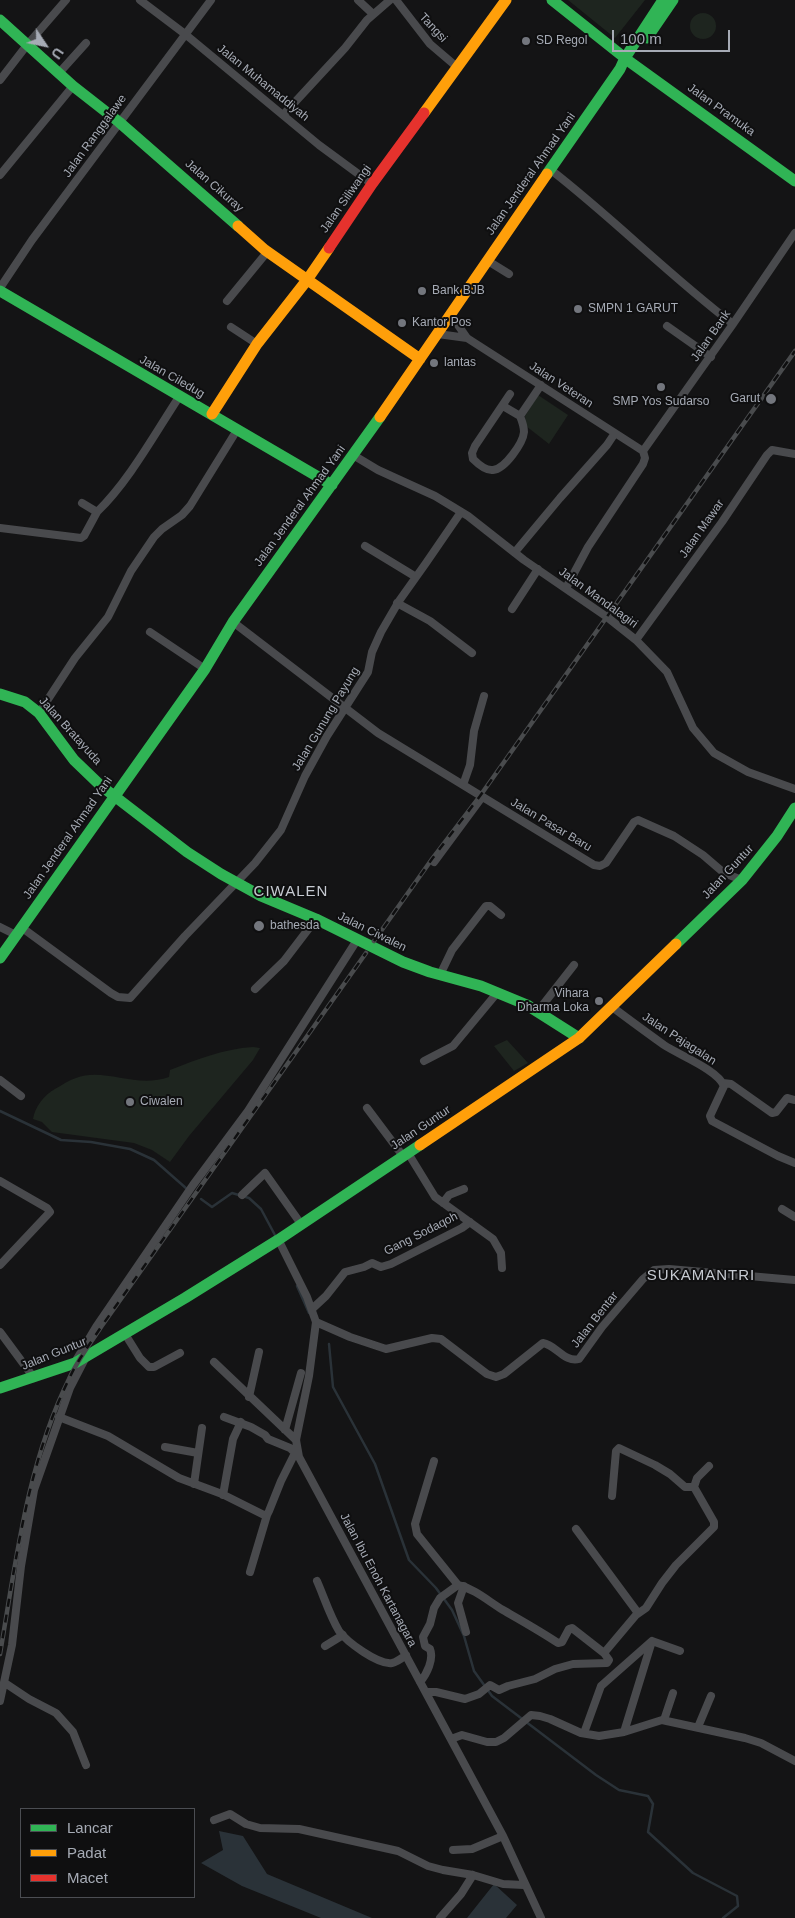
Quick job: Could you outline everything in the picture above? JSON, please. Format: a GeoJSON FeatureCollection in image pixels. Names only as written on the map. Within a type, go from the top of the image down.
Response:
{"type":"FeatureCollection","features":[{"type":"Feature","properties":{"kind":"street"},"geometry":{"type":"LineString","coordinates":[[0,80],[66,0]]}},
{"type":"Feature","properties":{"kind":"street","name":"Jalan Muhamaddiyah"},"geometry":{"type":"LineString","coordinates":[[140,0],[185,34],[319,145],[372,184]]}},
{"type":"Feature","properties":{"kind":"street","name":"Jalan Ranggalawe"},"geometry":{"type":"LineString","coordinates":[[0,290],[32,240],[118,122],[211,0]]}},
{"type":"Feature","properties":{"kind":"street"},"geometry":{"type":"LineString","coordinates":[[358,0],[373,14]]}},
{"type":"Feature","properties":{"kind":"street"},"geometry":{"type":"LineString","coordinates":[[283,115],[345,48],[373,14],[390,0]]}},
{"type":"Feature","properties":{"kind":"street","name":"Tangsi"},"geometry":{"type":"LineString","coordinates":[[396,0],[430,44],[457,67]]}},
{"type":"Feature","properties":{"kind":"street","name":"Jalan Siliwangi"},"geometry":{"type":"LineString","coordinates":[[212,414],[257,344],[307,280],[372,184],[506,0]]}},
{"type":"Feature","properties":{"kind":"street","name":"Jalan Pramuka"},"geometry":{"type":"LineString","coordinates":[[552,0],[579,20],[625,63],[795,181]]}},
{"type":"Feature","properties":{"kind":"street","name":"Jalan Jenderal Ahmad Yani"},"geometry":{"type":"LineString","coordinates":[[625,63],[663,0]]}},
{"type":"Feature","properties":{"kind":"street","name":"Jalan Jenderal Ahmad Yani"},"geometry":{"type":"LineString","coordinates":[[0,958],[205,669],[233,622],[353,456],[625,63],[673,0]]}},
{"type":"Feature","properties":{"kind":"street","name":"Jalan Cikuray"},"geometry":{"type":"LineString","coordinates":[[0,20],[73,86],[118,122],[268,251],[420,359]]}},
{"type":"Feature","properties":{"kind":"street"},"geometry":{"type":"LineString","coordinates":[[59,73],[86,43]]}},
{"type":"Feature","properties":{"kind":"street"},"geometry":{"type":"LineString","coordinates":[[0,175],[73,86]]}},
{"type":"Feature","properties":{"kind":"street"},"geometry":{"type":"LineString","coordinates":[[551,170],[618,225],[709,305],[734,324]]}},
{"type":"Feature","properties":{"kind":"street","name":"Jalan Bank"},"geometry":{"type":"LineString","coordinates":[[643,451],[711,357],[795,233]]}},
{"type":"Feature","properties":{"kind":"street"},"geometry":{"type":"LineString","coordinates":[[227,301],[268,251]]}},
{"type":"Feature","properties":{"kind":"street"},"geometry":{"type":"LineString","coordinates":[[488,261],[509,274]]}},
{"type":"Feature","properties":{"kind":"street","name":"Jalan Ciledug"},"geometry":{"type":"LineString","coordinates":[[0,290],[179,397],[212,414],[332,485]]}},
{"type":"Feature","properties":{"kind":"street","name":"Jalan Veteran"},"geometry":{"type":"LineString","coordinates":[[451,315],[467,338],[643,451]]}},
{"type":"Feature","properties":{"kind":"street"},"geometry":{"type":"LineString","coordinates":[[667,326],[711,357]]}},
{"type":"Feature","properties":{"kind":"street"},"geometry":{"type":"LineString","coordinates":[[232,327],[257,344]]}},
{"type":"Feature","properties":{"kind":"street","name":"Jalan Veteran"},"geometry":{"type":"LineString","coordinates":[[438,334],[467,338]]}},
{"type":"Feature","properties":{"kind":"street"},"geometry":{"type":"LineString","coordinates":[[520,416],[541,385]]}},
{"type":"Feature","properties":{"kind":"street"},"geometry":{"type":"LineString","coordinates":[[503,406],[520,416],[524,430],[522,439],[508,461],[504,466],[493,470],[478,464],[472,457],[475,446],[510,394]]}},
{"type":"Feature","properties":{"kind":"street"},"geometry":{"type":"LineString","coordinates":[[0,530],[81,538],[84,536],[97,512],[124,480],[179,397]]}},
{"type":"Feature","properties":{"kind":"street"},"geometry":{"type":"LineString","coordinates":[[38,713],[75,658],[108,617],[131,570],[154,537],[182,515],[190,506],[237,430]]}},
{"type":"Feature","properties":{"kind":"street"},"geometry":{"type":"LineString","coordinates":[[515,552],[607,445],[615,433]]}},
{"type":"Feature","properties":{"kind":"street","name":"Jalan Mawar"},"geometry":{"type":"LineString","coordinates":[[636,640],[722,522],[767,455],[772,450],[794,453]]}},
{"type":"Feature","properties":{"kind":"street"},"geometry":{"type":"LineString","coordinates":[[566,588],[588,547],[644,464],[643,451]]}},
{"type":"Feature","properties":{"kind":"street","name":"Jalan Mandalagiri"},"geometry":{"type":"LineString","coordinates":[[353,456],[378,470],[435,496],[461,512],[607,617],[636,640],[666,672],[693,728],[714,753],[743,770],[795,788]]}},
{"type":"Feature","properties":{"kind":"street"},"geometry":{"type":"LineString","coordinates":[[82,503],[97,512]]}},
{"type":"Feature","properties":{"kind":"street","name":"Jalan Gunung Payung"},"geometry":{"type":"LineString","coordinates":[[0,927],[19,931],[118,998],[130,998],[185,936],[267,850],[281,830],[304,776],[344,708],[368,672],[372,652],[397,603],[461,512]]}},
{"type":"Feature","properties":{"kind":"street"},"geometry":{"type":"LineString","coordinates":[[365,546],[416,577]]}},
{"type":"Feature","properties":{"kind":"street"},"geometry":{"type":"LineString","coordinates":[[512,609],[538,569]]}},
{"type":"Feature","properties":{"kind":"street"},"geometry":{"type":"LineString","coordinates":[[397,603],[430,621],[472,653]]}},
{"type":"Feature","properties":{"kind":"street"},"geometry":{"type":"LineString","coordinates":[[233,622],[344,708],[385,737],[486,799],[434,862]]}},
{"type":"Feature","properties":{"kind":"street"},"geometry":{"type":"LineString","coordinates":[[150,632],[205,669]]}},
{"type":"Feature","properties":{"kind":"street","name":"Jalan Bratayuda"},"geometry":{"type":"LineString","coordinates":[[0,694],[25,702],[38,713],[74,760],[115,796]]}},
{"type":"Feature","properties":{"kind":"street"},"geometry":{"type":"LineString","coordinates":[[463,785],[470,765],[474,731],[484,696]]}},
{"type":"Feature","properties":{"kind":"street","name":"Jalan Ciwalen"},"geometry":{"type":"LineString","coordinates":[[115,796],[187,852],[261,896],[316,919],[403,962],[440,975],[481,986],[538,1011],[579,1038]]}},
{"type":"Feature","properties":{"kind":"street","name":"Jalan Pasar Baru"},"geometry":{"type":"LineString","coordinates":[[486,799],[563,844],[594,865],[600,866],[606,863],[634,822],[638,820],[674,836],[724,872],[742,880]]}},
{"type":"Feature","properties":{"kind":"street","name":"Jalan Guntur"},"geometry":{"type":"LineString","coordinates":[[0,1388],[75,1363],[125,1334],[275,1242],[579,1038],[742,880],[777,836],[795,808]]}},
{"type":"Feature","properties":{"kind":"street"},"geometry":{"type":"LineString","coordinates":[[440,975],[452,950],[486,906],[490,906],[501,915]]}},
{"type":"Feature","properties":{"kind":"street"},"geometry":{"type":"LineString","coordinates":[[255,989],[284,961],[316,919]]}},
{"type":"Feature","properties":{"kind":"street"},"geometry":{"type":"LineString","coordinates":[[75,1363],[96,1327],[188,1193],[248,1111],[357,940]]}},
{"type":"Feature","properties":{"kind":"street"},"geometry":{"type":"LineString","coordinates":[[538,1011],[574,965]]}},
{"type":"Feature","properties":{"kind":"street"},"geometry":{"type":"LineString","coordinates":[[424,1061],[453,1046],[497,993]]}},
{"type":"Feature","properties":{"kind":"street","name":"Jalan Pajagalan"},"geometry":{"type":"LineString","coordinates":[[611,1006],[666,1046],[713,1074],[723,1083],[731,1084],[773,1113],[787,1098],[795,1100]]}},
{"type":"Feature","properties":{"kind":"street"},"geometry":{"type":"LineString","coordinates":[[0,1080],[21,1096]]}},
{"type":"Feature","properties":{"kind":"street"},"geometry":{"type":"LineString","coordinates":[[723,1083],[723,1090],[710,1116],[711,1119],[795,1164]]}},
{"type":"Feature","properties":{"kind":"street"},"geometry":{"type":"LineString","coordinates":[[366,1108],[405,1155],[430,1192],[496,1243],[501,1254],[502,1268]]}},
{"type":"Feature","properties":{"kind":"street"},"geometry":{"type":"LineString","coordinates":[[242,1195],[265,1173],[301,1224]]}},
{"type":"Feature","properties":{"kind":"street"},"geometry":{"type":"LineString","coordinates":[[0,1181],[47,1208],[50,1212],[0,1265]]}},
{"type":"Feature","properties":{"kind":"street"},"geometry":{"type":"LineString","coordinates":[[443,1202],[449,1195],[464,1189]]}},
{"type":"Feature","properties":{"kind":"street"},"geometry":{"type":"LineString","coordinates":[[782,1209],[795,1217]]}},
{"type":"Feature","properties":{"kind":"street","name":"Gang Sodaqoh"},"geometry":{"type":"LineString","coordinates":[[312,1309],[326,1296],[345,1272],[372,1263],[381,1267],[391,1264],[462,1228],[470,1222]]}},
{"type":"Feature","properties":{"kind":"street","name":"Jalan Ibu Enoh Kartanagara"},"geometry":{"type":"LineString","coordinates":[[275,1242],[312,1309],[316,1322],[309,1376],[296,1440],[296,1451],[503,1836],[537,1916]]}},
{"type":"Feature","properties":{"kind":"street","name":"Jalan Bentar"},"geometry":{"type":"LineString","coordinates":[[316,1322],[350,1337],[386,1349],[432,1338],[441,1339],[487,1374],[496,1377],[504,1374],[543,1343],[549,1344],[569,1359],[579,1359],[623,1302],[643,1279],[654,1270],[669,1269],[795,1280]]}},
{"type":"Feature","properties":{"kind":"street"},"geometry":{"type":"LineString","coordinates":[[0,1332],[34,1378]]}},
{"type":"Feature","properties":{"kind":"street"},"geometry":{"type":"LineString","coordinates":[[125,1334],[140,1358],[149,1367],[154,1367],[180,1353]]}},
{"type":"Feature","properties":{"kind":"street"},"geometry":{"type":"LineString","coordinates":[[249,1397],[259,1352]]}},
{"type":"Feature","properties":{"kind":"street"},"geometry":{"type":"LineString","coordinates":[[0,1701],[12,1646],[21,1566],[34,1490],[70,1388],[86,1357]]}},
{"type":"Feature","properties":{"kind":"street"},"geometry":{"type":"LineString","coordinates":[[214,1362],[296,1440]]}},
{"type":"Feature","properties":{"kind":"street"},"geometry":{"type":"LineString","coordinates":[[286,1430],[301,1373]]}},
{"type":"Feature","properties":{"kind":"street"},"geometry":{"type":"LineString","coordinates":[[59,1417],[108,1436],[160,1468],[267,1515]]}},
{"type":"Feature","properties":{"kind":"street"},"geometry":{"type":"LineString","coordinates":[[224,1417],[241,1422],[296,1451],[267,1515],[250,1572]]}},
{"type":"Feature","properties":{"kind":"street"},"geometry":{"type":"LineString","coordinates":[[224,1495],[233,1439],[241,1422]]}},
{"type":"Feature","properties":{"kind":"street"},"geometry":{"type":"LineString","coordinates":[[194,1484],[202,1428]]}},
{"type":"Feature","properties":{"kind":"street"},"geometry":{"type":"LineString","coordinates":[[165,1447],[198,1453]]}},
{"type":"Feature","properties":{"kind":"street"},"geometry":{"type":"LineString","coordinates":[[612,1496],[616,1451],[618,1448],[668,1472],[685,1487],[694,1487]]}},
{"type":"Feature","properties":{"kind":"street"},"geometry":{"type":"LineString","coordinates":[[426,1692],[436,1692],[462,1699],[471,1698],[487,1687],[499,1690],[535,1679],[555,1669],[573,1664],[605,1664],[609,1660],[604,1652],[572,1628],[569,1629],[562,1642],[558,1643],[489,1599],[461,1586],[417,1534],[415,1524],[434,1461]]}},
{"type":"Feature","properties":{"kind":"street"},"geometry":{"type":"LineString","coordinates":[[604,1652],[638,1613],[648,1606],[676,1565],[715,1524],[694,1487],[697,1478],[709,1466]]}},
{"type":"Feature","properties":{"kind":"street"},"geometry":{"type":"LineString","coordinates":[[576,1529],[638,1613]]}},
{"type":"Feature","properties":{"kind":"street"},"geometry":{"type":"LineString","coordinates":[[317,1581],[336,1625],[343,1635],[364,1652],[382,1661],[392,1663],[406,1655]]}},
{"type":"Feature","properties":{"kind":"street"},"geometry":{"type":"LineString","coordinates":[[420,1682],[426,1675],[432,1655],[430,1649],[425,1646],[423,1637],[430,1624],[434,1608],[440,1598],[447,1592],[461,1586]]}},
{"type":"Feature","properties":{"kind":"street"},"geometry":{"type":"LineString","coordinates":[[461,1586],[458,1603],[466,1632]]}},
{"type":"Feature","properties":{"kind":"street"},"geometry":{"type":"LineString","coordinates":[[325,1646],[343,1635]]}},
{"type":"Feature","properties":{"kind":"street"},"geometry":{"type":"LineString","coordinates":[[652,1641],[680,1651]]}},
{"type":"Feature","properties":{"kind":"street"},"geometry":{"type":"LineString","coordinates":[[624,1732],[652,1641]]}},
{"type":"Feature","properties":{"kind":"street"},"geometry":{"type":"LineString","coordinates":[[584,1734],[601,1686],[652,1641]]}},
{"type":"Feature","properties":{"kind":"street"},"geometry":{"type":"LineString","coordinates":[[5,1683],[29,1699],[56,1713],[73,1732],[86,1765]]}},
{"type":"Feature","properties":{"kind":"street"},"geometry":{"type":"LineString","coordinates":[[664,1720],[673,1693]]}},
{"type":"Feature","properties":{"kind":"street"},"geometry":{"type":"LineString","coordinates":[[698,1727],[711,1696]]}},
{"type":"Feature","properties":{"kind":"street"},"geometry":{"type":"LineString","coordinates":[[452,1739],[462,1735],[488,1742],[496,1742],[504,1738],[531,1715],[540,1716],[584,1734],[599,1736],[624,1732],[664,1720],[761,1743],[795,1761]]}},
{"type":"Feature","properties":{"kind":"street"},"geometry":{"type":"LineString","coordinates":[[214,1820],[230,1814],[246,1824],[260,1828],[299,1829],[398,1851],[428,1866],[503,1884],[524,1884]]}},
{"type":"Feature","properties":{"kind":"street"},"geometry":{"type":"LineString","coordinates":[[452,1850],[472,1849],[503,1836]]}},
{"type":"Feature","properties":{"kind":"street"},"geometry":{"type":"LineString","coordinates":[[440,1918],[461,1894],[472,1876]]}},
{"type":"Feature","properties":{"kind":"shaded area"},"geometry":{"type":"Polygon","coordinates":[[[568,0],[645,0],[615,38],[568,0]]]}},
{"type":"Feature","properties":{"kind":"shaded area"},"geometry":{"type":"Polygon","coordinates":[[[703,13],[712,17],[716,26],[712,35],[703,39],[694,35],[690,26],[694,17],[703,13]]]}},
{"type":"Feature","properties":{"kind":"shaded area"},"geometry":{"type":"Polygon","coordinates":[[[538,395],[568,415],[549,444],[526,426],[525,416],[538,395]]]}},
{"type":"Feature","properties":{"kind":"shaded area"},"geometry":{"type":"Polygon","coordinates":[[[507,1040],[528,1063],[514,1071],[494,1046],[507,1040]]]}},
{"type":"Feature","properties":{"kind":"shaded area","name":"Ciwalen"},"geometry":{"type":"Polygon","coordinates":[[[253,1047],[260,1048],[253,1060],[189,1136],[170,1162],[152,1150],[134,1143],[52,1132],[42,1122],[33,1119],[38,1106],[47,1095],[76,1078],[98,1075],[132,1080],[157,1080],[169,1077],[170,1070],[201,1058],[221,1052],[253,1047]]]}},
{"type":"Feature","properties":{"kind":"shaded area"},"geometry":{"type":"Polygon","coordinates":[[[219,1831],[243,1836],[267,1874],[372,1918],[321,1918],[242,1886],[201,1863],[223,1850],[219,1831]]]}},
{"type":"Feature","properties":{"kind":"shaded area"},"geometry":{"type":"Polygon","coordinates":[[[494,1884],[517,1905],[506,1918],[467,1918],[494,1884]]]}},
{"type":"Feature","properties":{"kind":"waterway"},"geometry":{"type":"LineString","coordinates":[[0,1111],[61,1140],[91,1142],[130,1149],[154,1160],[187,1189]]}},
{"type":"Feature","properties":{"kind":"waterway"},"geometry":{"type":"LineString","coordinates":[[201,1199],[212,1207],[232,1193],[249,1198],[261,1209],[276,1237]]}},
{"type":"Feature","properties":{"kind":"waterway"},"geometry":{"type":"LineString","coordinates":[[297,1286],[309,1313]]}},
{"type":"Feature","properties":{"kind":"waterway"},"geometry":{"type":"LineString","coordinates":[[329,1344],[333,1387],[375,1464],[409,1560],[436,1588],[452,1610],[464,1636],[474,1671],[492,1696],[596,1775],[619,1790],[648,1796],[653,1804],[648,1832],[693,1873],[737,1896],[738,1906],[723,1918]]}},
{"type":"Feature","properties":{"kind":"railway"},"geometry":{"type":"LineString","coordinates":[[374,941],[432,859],[480,796],[795,351]]}},
{"type":"Feature","properties":{"kind":"railway"},"geometry":{"type":"LineString","coordinates":[[0,1654],[18,1549],[33,1479],[55,1411],[72,1372],[101,1327],[366,953]]}},
{"type":"Feature","properties":{"kind":"traffic: fast"},"geometry":{"type":"LineString","coordinates":[[552,0],[630,62],[795,181]]}},
{"type":"Feature","properties":{"kind":"traffic: fast"},"geometry":{"type":"LineString","coordinates":[[547,174],[620,69],[625,58],[663,0]]}},
{"type":"Feature","properties":{"kind":"traffic: fast"},"geometry":{"type":"LineString","coordinates":[[647,38],[673,0]]}},
{"type":"Feature","properties":{"kind":"traffic: fast"},"geometry":{"type":"LineString","coordinates":[[0,20],[73,86],[119,122],[238,226]]}},
{"type":"Feature","properties":{"kind":"traffic: fast"},"geometry":{"type":"LineString","coordinates":[[0,291],[332,485]]}},
{"type":"Feature","properties":{"kind":"traffic: fast"},"geometry":{"type":"LineString","coordinates":[[0,958],[205,669],[233,622],[380,417]]}},
{"type":"Feature","properties":{"kind":"traffic: fast"},"geometry":{"type":"LineString","coordinates":[[0,694],[25,702],[39,713],[74,760],[100,785],[187,852],[221,874],[261,896],[316,919],[403,962],[430,972],[481,986],[527,1005],[579,1038]]}},
{"type":"Feature","properties":{"kind":"traffic: fast"},"geometry":{"type":"LineString","coordinates":[[676,944],[742,880],[777,836],[795,808]]}},
{"type":"Feature","properties":{"kind":"traffic: fast"},"geometry":{"type":"LineString","coordinates":[[0,1388],[75,1363],[278,1240],[420,1145]]}},
{"type":"Feature","properties":{"kind":"traffic: slow"},"geometry":{"type":"LineString","coordinates":[[424,113],[506,0]]}},
{"type":"Feature","properties":{"kind":"traffic: slow"},"geometry":{"type":"LineString","coordinates":[[380,417],[547,174]]}},
{"type":"Feature","properties":{"kind":"traffic: slow"},"geometry":{"type":"LineString","coordinates":[[238,226],[265,250],[420,359]]}},
{"type":"Feature","properties":{"kind":"traffic: slow"},"geometry":{"type":"LineString","coordinates":[[212,414],[257,344],[307,280],[329,248]]}},
{"type":"Feature","properties":{"kind":"traffic: slow"},"geometry":{"type":"LineString","coordinates":[[420,1145],[579,1038],[676,944]]}},
{"type":"Feature","properties":{"kind":"traffic: jam"},"geometry":{"type":"LineString","coordinates":[[329,248],[372,184],[424,113]]}},
{"type":"Feature","properties":{"kind":"place","name":"SD Regol"},"geometry":{"type":"Point","coordinates":[526,41]}},
{"type":"Feature","properties":{"kind":"place","name":"Bank BJB"},"geometry":{"type":"Point","coordinates":[422,291]}},
{"type":"Feature","properties":{"kind":"place","name":"SMPN 1 GARUT"},"geometry":{"type":"Point","coordinates":[578,309]}},
{"type":"Feature","properties":{"kind":"place","name":"Kantor Pos"},"geometry":{"type":"Point","coordinates":[402,323]}},
{"type":"Feature","properties":{"kind":"place","name":"lantas"},"geometry":{"type":"Point","coordinates":[434,363]}},
{"type":"Feature","properties":{"kind":"place","name":"SMP Yos Sudarso"},"geometry":{"type":"Point","coordinates":[661,387]}},
{"type":"Feature","properties":{"kind":"place","name":"Garut"},"geometry":{"type":"Point","coordinates":[771,399]}},
{"type":"Feature","properties":{"kind":"place","name":"bathesda"},"geometry":{"type":"Point","coordinates":[259,926]}},
{"type":"Feature","properties":{"kind":"place","name":"Vihara Dharma Loka"},"geometry":{"type":"Point","coordinates":[599,1001]}},
{"type":"Feature","properties":{"kind":"place","name":"Ciwalen"},"geometry":{"type":"Point","coordinates":[130,1102]}},
{"type":"Feature","properties":{"kind":"district","name":"CIWALEN"},"geometry":{"type":"Point","coordinates":[291,892]}},
{"type":"Feature","properties":{"kind":"district","name":"SUKAMANTRI"},"geometry":{"type":"Point","coordinates":[701,1276]}}]}
